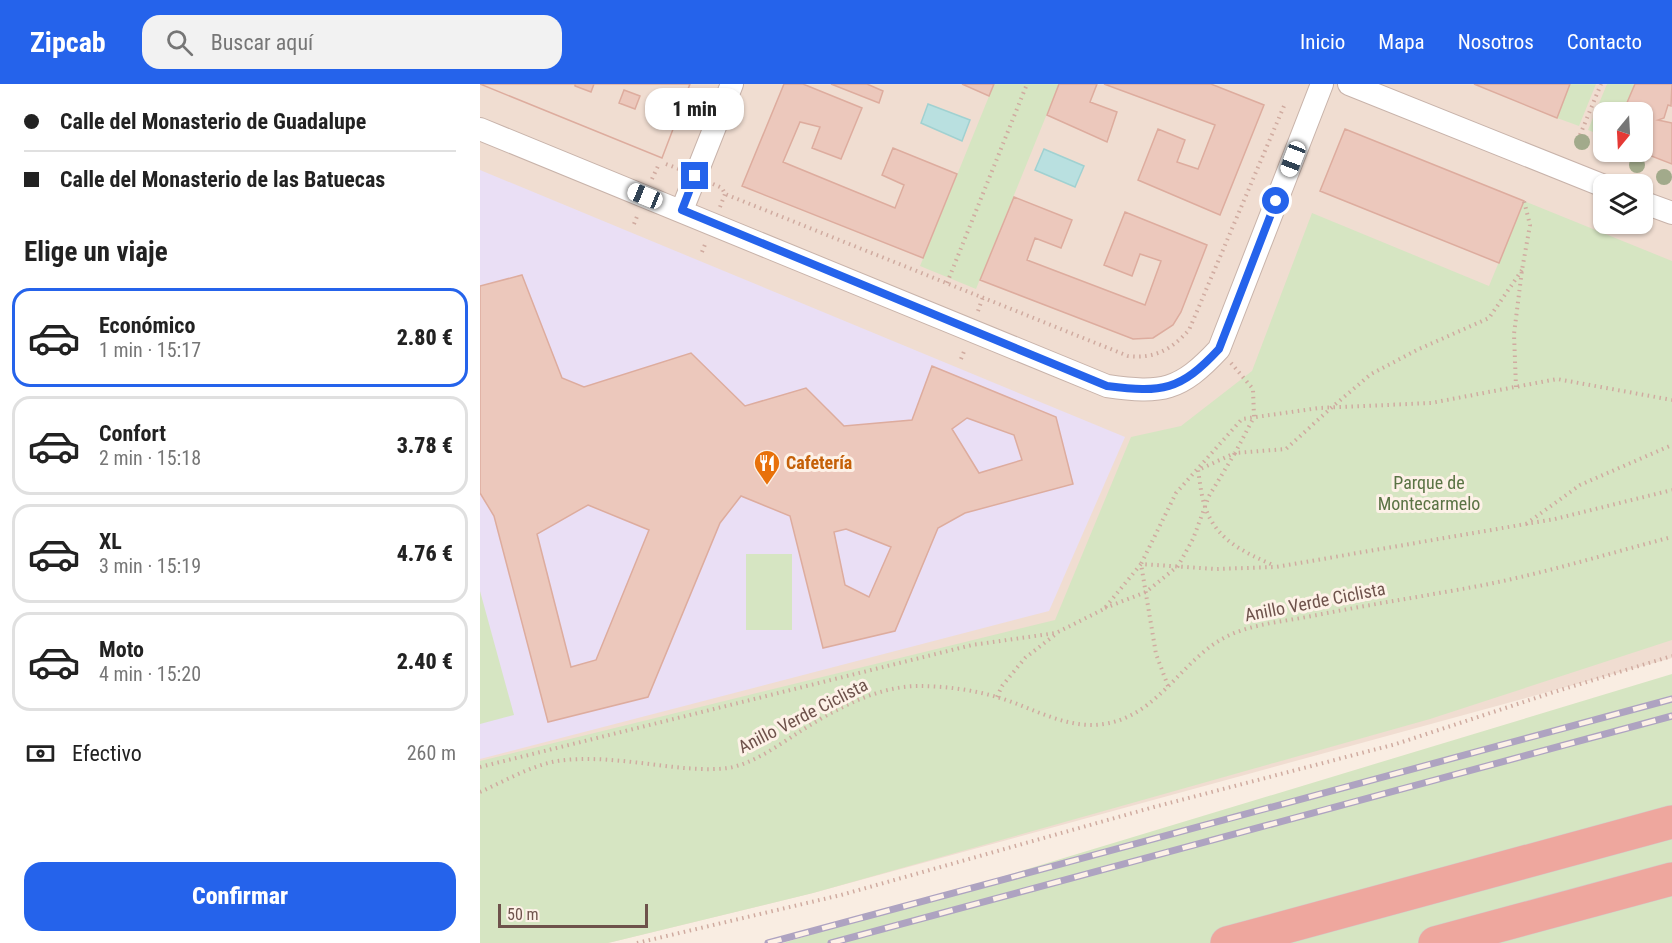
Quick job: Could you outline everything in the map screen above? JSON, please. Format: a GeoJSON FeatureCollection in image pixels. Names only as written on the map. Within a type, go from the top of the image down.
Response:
{"type":"FeatureCollection","features":[{"type":"Feature","properties":{"kind":"highway"},"geometry":{"type":"LineString","coordinates":[[1227,943],[1672,822]]}},
{"type":"Feature","properties":{"kind":"highway"},"geometry":{"type":"LineString","coordinates":[[1435,943],[1672,879]]}},
{"type":"Feature","properties":{"kind":"street"},"geometry":{"type":"LineString","coordinates":[[682,210],[732,84]]}},
{"type":"Feature","properties":{"kind":"street"},"geometry":{"type":"LineString","coordinates":[[480,129],[1107,386],[1137,390],[1161,389],[1181,383],[1202,367],[1219,349],[1322,84]]}},
{"type":"Feature","properties":{"kind":"street"},"geometry":{"type":"LineString","coordinates":[[1349,84],[1593,182]]}},
{"type":"Feature","properties":{"kind":"street"},"geometry":{"type":"LineString","coordinates":[[1653,206],[1672,213]]}},
{"type":"Feature","properties":{"kind":"path"},"geometry":{"type":"LineString","coordinates":[[947,283],[1027,84]]}},
{"type":"Feature","properties":{"kind":"path"},"geometry":{"type":"LineString","coordinates":[[1580,135],[1601,84]]}},
{"type":"Feature","properties":{"kind":"path"},"geometry":{"type":"LineString","coordinates":[[722,188],[725,194],[1128,356],[1144,358],[1164,351],[1189,330],[1284,106]]}},
{"type":"Feature","properties":{"kind":"path"},"geometry":{"type":"LineString","coordinates":[[1516,387],[1514,334],[1530,225],[1524,201]]}},
{"type":"Feature","properties":{"kind":"path"},"geometry":{"type":"LineString","coordinates":[[1198,470],[1235,453],[1286,449],[1371,374],[1419,349],[1489,318],[1522,270]]}},
{"type":"Feature","properties":{"kind":"path"},"geometry":{"type":"LineString","coordinates":[[997,697],[1002,686],[1025,658],[1056,633],[1104,609],[1146,592],[1178,567],[1193,539],[1209,496],[1254,417],[1252,389],[1219,349]]}},
{"type":"Feature","properties":{"kind":"path"},"geometry":{"type":"LineString","coordinates":[[1104,609],[1141,564],[1176,493],[1242,419],[1331,408],[1431,403],[1557,379],[1672,400]]}},
{"type":"Feature","properties":{"kind":"path"},"geometry":{"type":"LineString","coordinates":[[1524,525],[1580,485],[1672,445]]}},
{"type":"Feature","properties":{"kind":"path"},"geometry":{"type":"LineString","coordinates":[[1198,470],[1205,507],[1219,535],[1246,553],[1276,567]]}},
{"type":"Feature","properties":{"kind":"path"},"geometry":{"type":"LineString","coordinates":[[1141,564],[1215,569],[1276,567],[1555,519],[1672,490]]}},
{"type":"Feature","properties":{"kind":"path","name":"Anillo Verde Ciclista"},"geometry":{"type":"LineString","coordinates":[[480,792],[529,770],[557,761],[610,760],[690,768],[729,768],[773,749],[801,731],[874,693],[899,686],[945,688],[997,697],[1047,716],[1088,726],[1104,724],[1143,710],[1204,651],[1234,633],[1352,607],[1495,583],[1672,537]]}},
{"type":"Feature","properties":{"kind":"path"},"geometry":{"type":"LineString","coordinates":[[1141,564],[1156,654],[1168,686]]}},
{"type":"Feature","properties":{"kind":"path"},"geometry":{"type":"LineString","coordinates":[[480,767],[972,645],[1056,633]]}},
{"type":"Feature","properties":{"kind":"path"},"geometry":{"type":"LineString","coordinates":[[637,943],[841,895],[1154,807],[1396,744],[1672,656]]}},
{"type":"Feature","properties":{"kind":"shaded area"},"geometry":{"type":"Polygon","coordinates":[[[480,84],[1672,84],[1672,658],[813,893],[608,943],[480,943],[480,84]]]}},
{"type":"Feature","properties":{"kind":"shaded area"},"geometry":{"type":"Polygon","coordinates":[[[480,170],[1125,437],[1049,611],[480,759],[480,170]]]}},
{"type":"Feature","properties":{"kind":"green space"},"geometry":{"type":"Polygon","coordinates":[[[994,84],[1059,84],[976,289],[920,266],[994,84]]]}},
{"type":"Feature","properties":{"kind":"green space"},"geometry":{"type":"Polygon","coordinates":[[[1570,84],[1596,84],[1579,126],[1557,118],[1570,84]]]}},
{"type":"Feature","properties":{"kind":"green space"},"geometry":{"type":"Polygon","coordinates":[[[1607,84],[1635,84],[1627,102],[1600,102],[1607,84]]]}},
{"type":"Feature","properties":{"kind":"green space"},"geometry":{"type":"Polygon","coordinates":[[[1593,118],[1593,132],[1588,130],[1593,118]]]}},
{"type":"Feature","properties":{"kind":"green space","name":"Parque de Montecarmelo"},"geometry":{"type":"Polygon","coordinates":[[[1524,201],[1593,229],[1593,234],[1605,234],[1672,261],[1672,640],[1430,719],[813,893],[608,943],[480,943],[480,761],[1055,620],[1131,437],[1181,426],[1252,371],[1312,213],[1489,286],[1524,201]]]}},
{"type":"Feature","properties":{"kind":"green space"},"geometry":{"type":"Polygon","coordinates":[[[746,554],[792,554],[792,630],[746,630],[746,554]]]}},
{"type":"Feature","properties":{"kind":"green space"},"geometry":{"type":"Polygon","coordinates":[[[480,591],[514,715],[480,724],[480,591]]]}},
{"type":"Feature","properties":{"kind":"green space"},"geometry":{"type":"Polygon","coordinates":[[[1672,674],[1672,943],[783,943],[1672,674]]]}},
{"type":"Feature","properties":{"kind":"water"},"geometry":{"type":"Polygon","coordinates":[[[928,104],[970,120],[962,141],[921,123],[928,104]]]}},
{"type":"Feature","properties":{"kind":"water"},"geometry":{"type":"Polygon","coordinates":[[[1044,149],[1084,166],[1075,187],[1035,170],[1044,149]]]}},
{"type":"Feature","properties":{"kind":"building"},"geometry":{"type":"Polygon","coordinates":[[[480,84],[575,84],[591,92],[594,84],[690,84],[679,112],[672,109],[667,121],[675,124],[662,158],[480,84]],[[624,90],[619,103],[635,109],[640,96],[624,90]]]}},
{"type":"Feature","properties":{"kind":"building"},"geometry":{"type":"Polygon","coordinates":[[[480,84],[690,84],[679,112],[672,109],[667,121],[675,124],[662,158],[480,84]]]}},
{"type":"Feature","properties":{"kind":"building"},"geometry":{"type":"Polygon","coordinates":[[[784,84],[803,84],[862,108],[841,159],[812,148],[820,127],[800,122],[783,162],[895,208],[904,185],[882,175],[893,148],[957,174],[923,258],[742,186],[784,84]]]}},
{"type":"Feature","properties":{"kind":"building"},"geometry":{"type":"Polygon","coordinates":[[[831,84],[867,84],[883,91],[879,103],[831,84]]]}},
{"type":"Feature","properties":{"kind":"building"},"geometry":{"type":"Polygon","coordinates":[[[962,84],[994,84],[989,96],[962,84]]]}},
{"type":"Feature","properties":{"kind":"building"},"geometry":{"type":"Polygon","coordinates":[[[1059,84],[1097,84],[1090,102],[1117,112],[1107,142],[1047,115],[1059,84]]]}},
{"type":"Feature","properties":{"kind":"building"},"geometry":{"type":"Polygon","coordinates":[[[1104,84],[1211,84],[1264,105],[1220,215],[1138,180],[1158,129],[1185,140],[1177,162],[1198,169],[1215,125],[1104,84]]]}},
{"type":"Feature","properties":{"kind":"building"},"geometry":{"type":"Polygon","coordinates":[[[1474,84],[1570,84],[1557,118],[1474,84]]]}},
{"type":"Feature","properties":{"kind":"building"},"geometry":{"type":"Polygon","coordinates":[[[1635,84],[1672,84],[1671,106],[1668,105],[1664,118],[1658,120],[1672,123],[1672,164],[1653,157],[1653,102],[1627,102],[1635,84]]]}},
{"type":"Feature","properties":{"kind":"building"},"geometry":{"type":"Polygon","coordinates":[[[1345,129],[1524,201],[1499,263],[1320,191],[1345,129]]]}},
{"type":"Feature","properties":{"kind":"building"},"geometry":{"type":"Polygon","coordinates":[[[1014,197],[1072,220],[1061,248],[1035,238],[1027,260],[1145,305],[1161,261],[1140,254],[1132,276],[1104,265],[1125,212],[1207,245],[1181,312],[1173,325],[1153,338],[1133,339],[980,280],[1014,197]]]}},
{"type":"Feature","properties":{"kind":"building"},"geometry":{"type":"Polygon","coordinates":[[[522,275],[562,378],[584,387],[691,353],[745,406],[806,388],[844,426],[912,420],[932,366],[1056,417],[1073,484],[965,513],[938,528],[895,631],[823,648],[790,516],[741,496],[720,523],[648,697],[548,722],[494,516],[480,493],[480,286],[522,275]],[[967,418],[952,429],[979,473],[1022,460],[1014,435],[967,418]],[[588,505],[537,534],[571,667],[596,660],[649,530],[588,505]],[[846,529],[834,532],[845,585],[869,597],[891,547],[846,529]]]}},
{"type":"Feature","properties":{"kind":"railway"},"geometry":{"type":"LineString","coordinates":[[768,943],[1672,699]]}},
{"type":"Feature","properties":{"kind":"railway"},"geometry":{"type":"LineString","coordinates":[[831,943],[1672,716]]}},
{"type":"Feature","properties":{"kind":"place","name":"Cafetería"},"geometry":{"type":"Point","coordinates":[767,486]}},
{"type":"Feature","properties":{"kind":"route"},"geometry":{"type":"LineString","coordinates":[[695,176],[682,210],[1107,386],[1137,390],[1161,389],[1181,383],[1202,367],[1219,349],[1276,201]]}}]}
